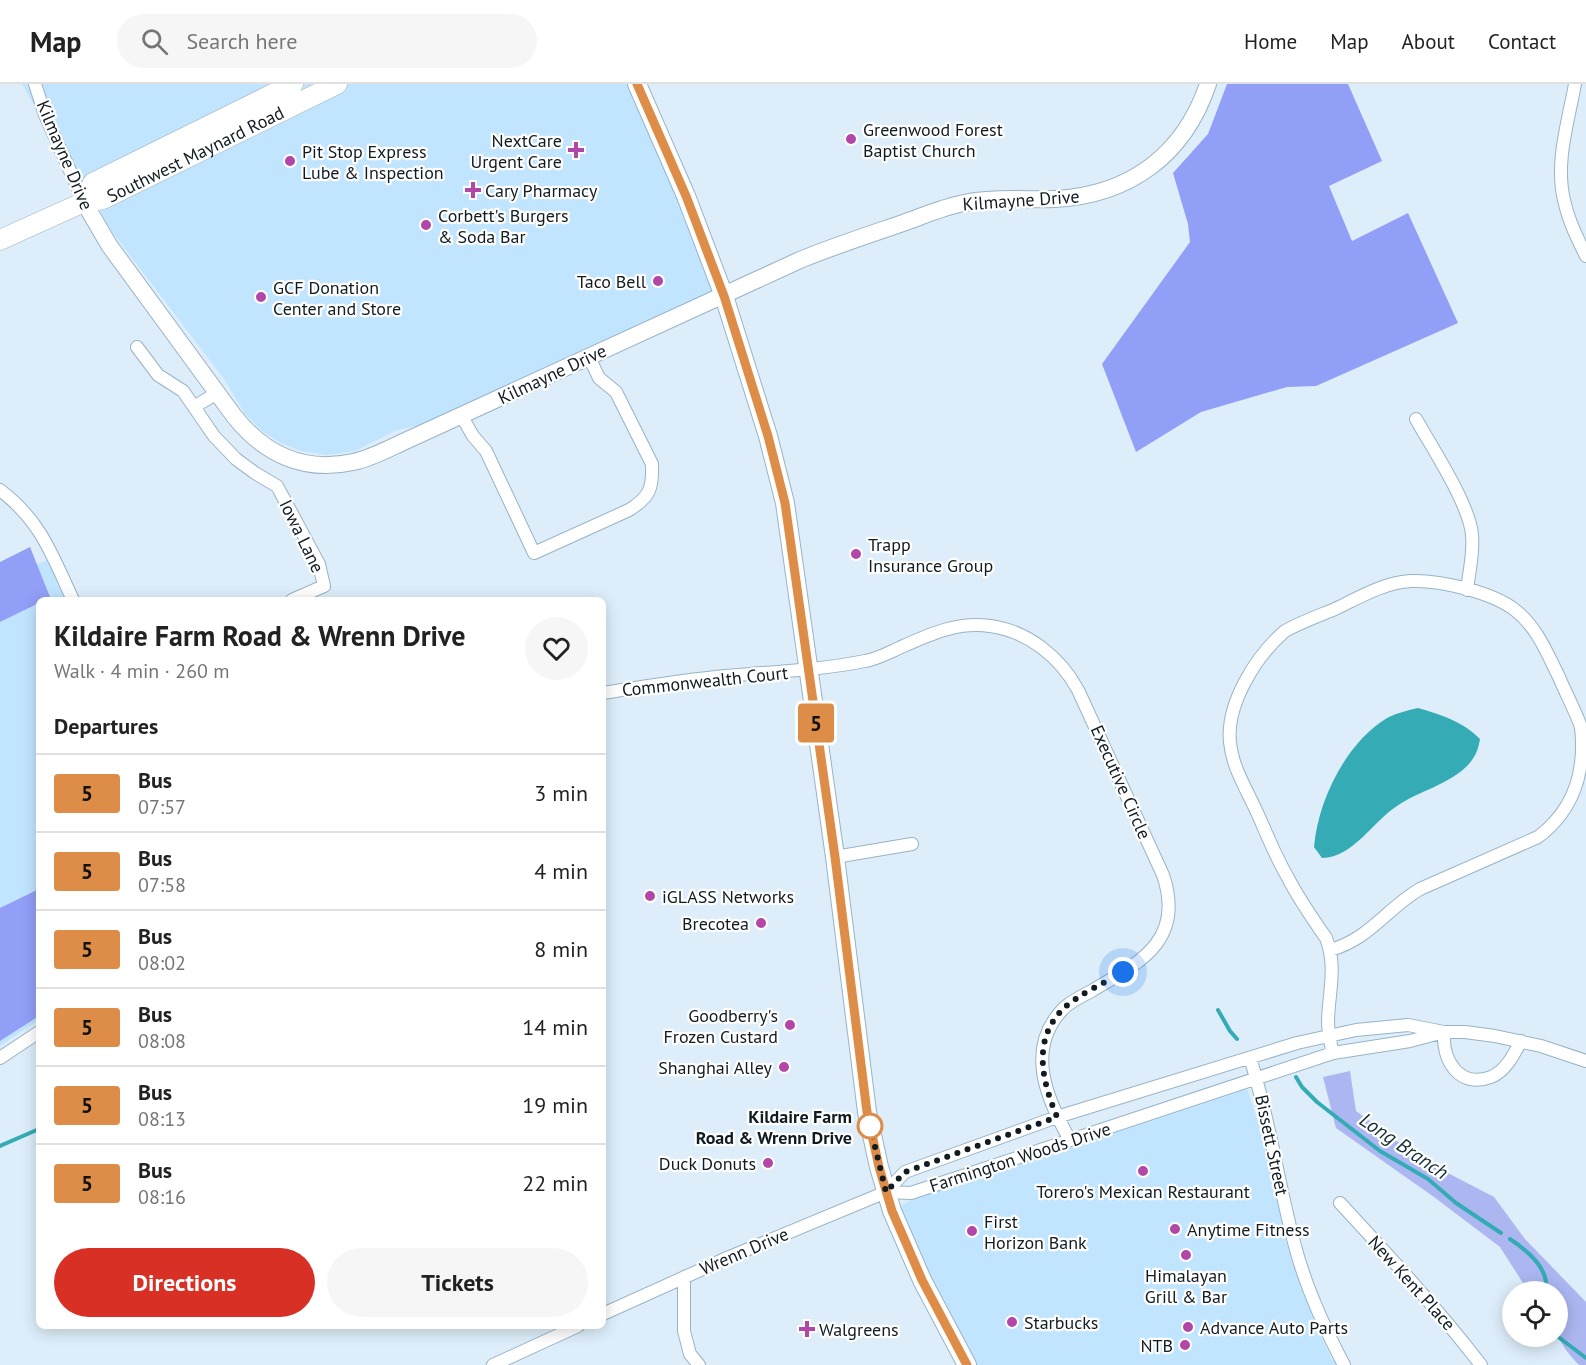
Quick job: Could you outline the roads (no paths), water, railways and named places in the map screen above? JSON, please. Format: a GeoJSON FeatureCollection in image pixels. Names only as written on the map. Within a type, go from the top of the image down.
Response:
{"type":"FeatureCollection","features":[{"type":"Feature","properties":{"kind":"main road","name":"Southwest Maynard Road"},"geometry":{"type":"LineString","coordinates":[[84,202],[93,183],[293,84]]}},
{"type":"Feature","properties":{"kind":"main road"},"geometry":{"type":"LineString","coordinates":[[290,106],[316,84]]}},
{"type":"Feature","properties":{"kind":"main road","name":"Southwest Maynard Road"},"geometry":{"type":"LineString","coordinates":[[0,240],[84,202],[104,199],[337,84]]}},
{"type":"Feature","properties":{"kind":"main road"},"geometry":{"type":"LineString","coordinates":[[637,84],[686,196],[724,296],[768,436],[785,503],[835,857],[867,1112],[886,1192],[922,1280],[967,1365]]}},
{"type":"Feature","properties":{"kind":"street","name":"Kilmayne Drive"},"geometry":{"type":"LineString","coordinates":[[35,84],[45,115],[84,202],[109,245],[217,393],[243,427],[270,451],[292,461],[325,465],[355,462],[401,443],[825,249],[950,206],[977,201],[1077,197],[1113,188],[1147,169],[1176,144],[1195,116],[1208,84]]}},
{"type":"Feature","properties":{"kind":"street"},"geometry":{"type":"LineString","coordinates":[[1575,84],[1562,153],[1562,186],[1565,204],[1586,256]]}},
{"type":"Feature","properties":{"kind":"street"},"geometry":{"type":"LineString","coordinates":[[137,347],[158,375],[183,391],[194,407],[217,393]]}},
{"type":"Feature","properties":{"kind":"street"},"geometry":{"type":"LineString","coordinates":[[461,415],[473,436],[486,451],[534,554],[629,510],[642,502],[650,492],[652,464],[616,392],[599,378],[589,357]]}},
{"type":"Feature","properties":{"kind":"street","name":"Iowa Lane"},"geometry":{"type":"LineString","coordinates":[[194,407],[214,436],[236,459],[277,486],[319,564],[324,585],[298,597]]}},
{"type":"Feature","properties":{"kind":"street"},"geometry":{"type":"LineString","coordinates":[[1416,419],[1469,519],[1472,535],[1467,590]]}},
{"type":"Feature","properties":{"kind":"street"},"geometry":{"type":"LineString","coordinates":[[0,490],[23,508],[41,533],[72,597]]}},
{"type":"Feature","properties":{"kind":"street"},"geometry":{"type":"LineString","coordinates":[[1330,950],[1344,946],[1371,930],[1411,894],[1420,889],[1538,837],[1554,825],[1570,808],[1579,789],[1585,766],[1585,746],[1581,728],[1544,646],[1534,630],[1514,609],[1493,598],[1430,582],[1408,581],[1396,583],[1294,626],[1275,640],[1257,660],[1235,707],[1230,723],[1229,740],[1236,769],[1285,873],[1326,938],[1330,950],[1333,961],[1328,1021],[1333,1053]]}},
{"type":"Feature","properties":{"kind":"street","name":"Executive Circle"},"geometry":{"type":"LineString","coordinates":[[808,670],[868,661],[930,634],[952,628],[978,625],[1009,630],[1035,642],[1062,664],[1075,683],[1163,875],[1169,904],[1163,932],[1146,957],[1063,1009],[1045,1038],[1041,1059],[1044,1080],[1057,1117],[1070,1140]]}},
{"type":"Feature","properties":{"kind":"street","name":"Commonwealth Court"},"geometry":{"type":"LineString","coordinates":[[606,693],[714,677],[808,670]]}},
{"type":"Feature","properties":{"kind":"street"},"geometry":{"type":"LineString","coordinates":[[835,857],[912,844]]}},
{"type":"Feature","properties":{"kind":"street","name":"Farmington Woods Drive"},"geometry":{"type":"LineString","coordinates":[[886,1192],[905,1172],[1057,1117],[1329,1035],[1380,1026],[1408,1025],[1444,1032],[1465,1032],[1521,1041],[1586,1061]]}},
{"type":"Feature","properties":{"kind":"street"},"geometry":{"type":"LineString","coordinates":[[1444,1032],[1443,1044],[1451,1067],[1461,1075],[1476,1079],[1492,1077],[1503,1068],[1512,1058],[1521,1041]]}},
{"type":"Feature","properties":{"kind":"street","name":"Farmington Woods Drive"},"geometry":{"type":"LineString","coordinates":[[886,1192],[911,1193],[1333,1053],[1410,1041],[1444,1032]]}},
{"type":"Feature","properties":{"kind":"street"},"geometry":{"type":"LineString","coordinates":[[0,1058],[36,1034]]}},
{"type":"Feature","properties":{"kind":"street","name":"Bissett Street"},"geometry":{"type":"LineString","coordinates":[[1250,1058],[1268,1116],[1295,1248],[1323,1325],[1344,1365]]}},
{"type":"Feature","properties":{"kind":"street","name":"Wrenn Drive"},"geometry":{"type":"LineString","coordinates":[[606,1313],[684,1277],[886,1192]]}},
{"type":"Feature","properties":{"kind":"street","name":"New Kent Place"},"geometry":{"type":"LineString","coordinates":[[1340,1203],[1431,1303],[1481,1365]]}},
{"type":"Feature","properties":{"kind":"street"},"geometry":{"type":"LineString","coordinates":[[684,1277],[684,1331],[690,1354],[699,1365]]}},
{"type":"Feature","properties":{"kind":"street"},"geometry":{"type":"LineString","coordinates":[[493,1365],[571,1329]]}},
{"type":"Feature","properties":{"kind":"waterway","name":"Long Branch"},"geometry":{"type":"LineString","coordinates":[[1218,1010],[1237,1039]]}},
{"type":"Feature","properties":{"kind":"waterway","name":"Long Branch"},"geometry":{"type":"LineString","coordinates":[[1296,1077],[1302,1087],[1317,1102],[1380,1151],[1428,1179],[1456,1203],[1501,1233]]}},
{"type":"Feature","properties":{"kind":"waterway"},"geometry":{"type":"LineString","coordinates":[[0,1146],[36,1130]]}},
{"type":"Feature","properties":{"kind":"waterway","name":"Long Branch"},"geometry":{"type":"LineString","coordinates":[[1510,1239],[1536,1261],[1546,1281]]}},
{"type":"Feature","properties":{"kind":"waterway","name":"Long Branch"},"geometry":{"type":"LineString","coordinates":[[1568,1344],[1586,1358]]}},
{"type":"Feature","properties":{"kind":"place","name":"Greenwood Forest Baptist Church"},"geometry":{"type":"Point","coordinates":[851,139]}},
{"type":"Feature","properties":{"kind":"place","name":"NextCare Urgent Care"},"geometry":{"type":"Point","coordinates":[576,150]}},
{"type":"Feature","properties":{"kind":"place","name":"Pit Stop Express Lube & Inspection"},"geometry":{"type":"Point","coordinates":[290,161]}},
{"type":"Feature","properties":{"kind":"place","name":"Cary Pharmacy"},"geometry":{"type":"Point","coordinates":[473,190]}},
{"type":"Feature","properties":{"kind":"place","name":"Corbett's Burgers & Soda Bar"},"geometry":{"type":"Point","coordinates":[426,225]}},
{"type":"Feature","properties":{"kind":"place","name":"Taco Bell"},"geometry":{"type":"Point","coordinates":[658,281]}},
{"type":"Feature","properties":{"kind":"place","name":"GCF Donation Center and Store"},"geometry":{"type":"Point","coordinates":[261,297]}},
{"type":"Feature","properties":{"kind":"place","name":"Trapp Insurance Group"},"geometry":{"type":"Point","coordinates":[856,554]}},
{"type":"Feature","properties":{"kind":"place","name":"iGLASS Networks"},"geometry":{"type":"Point","coordinates":[650,896]}},
{"type":"Feature","properties":{"kind":"place","name":"Brecotea"},"geometry":{"type":"Point","coordinates":[761,923]}},
{"type":"Feature","properties":{"kind":"place","name":"Goodberry's Frozen Custard"},"geometry":{"type":"Point","coordinates":[790,1025]}},
{"type":"Feature","properties":{"kind":"place","name":"Shanghai Alley"},"geometry":{"type":"Point","coordinates":[784,1067]}},
{"type":"Feature","properties":{"kind":"place","name":"Kildaire Farm Road & Wrenn Drive"},"geometry":{"type":"Point","coordinates":[870,1126]}},
{"type":"Feature","properties":{"kind":"place","name":"Duck Donuts"},"geometry":{"type":"Point","coordinates":[768,1163]}},
{"type":"Feature","properties":{"kind":"place","name":"Torero's Mexican Restaurant"},"geometry":{"type":"Point","coordinates":[1143,1171]}},
{"type":"Feature","properties":{"kind":"place","name":"Anytime Fitness"},"geometry":{"type":"Point","coordinates":[1175,1229]}},
{"type":"Feature","properties":{"kind":"place","name":"First Horizon Bank"},"geometry":{"type":"Point","coordinates":[972,1231]}},
{"type":"Feature","properties":{"kind":"place","name":"Himalayan Grill & Bar"},"geometry":{"type":"Point","coordinates":[1186,1255]}},
{"type":"Feature","properties":{"kind":"place","name":"Starbucks"},"geometry":{"type":"Point","coordinates":[1012,1322]}},
{"type":"Feature","properties":{"kind":"place","name":"Advance Auto Parts"},"geometry":{"type":"Point","coordinates":[1188,1327]}},
{"type":"Feature","properties":{"kind":"place","name":"Walgreens"},"geometry":{"type":"Point","coordinates":[807,1329]}},
{"type":"Feature","properties":{"kind":"place","name":"NTB"},"geometry":{"type":"Point","coordinates":[1185,1345]}}]}
